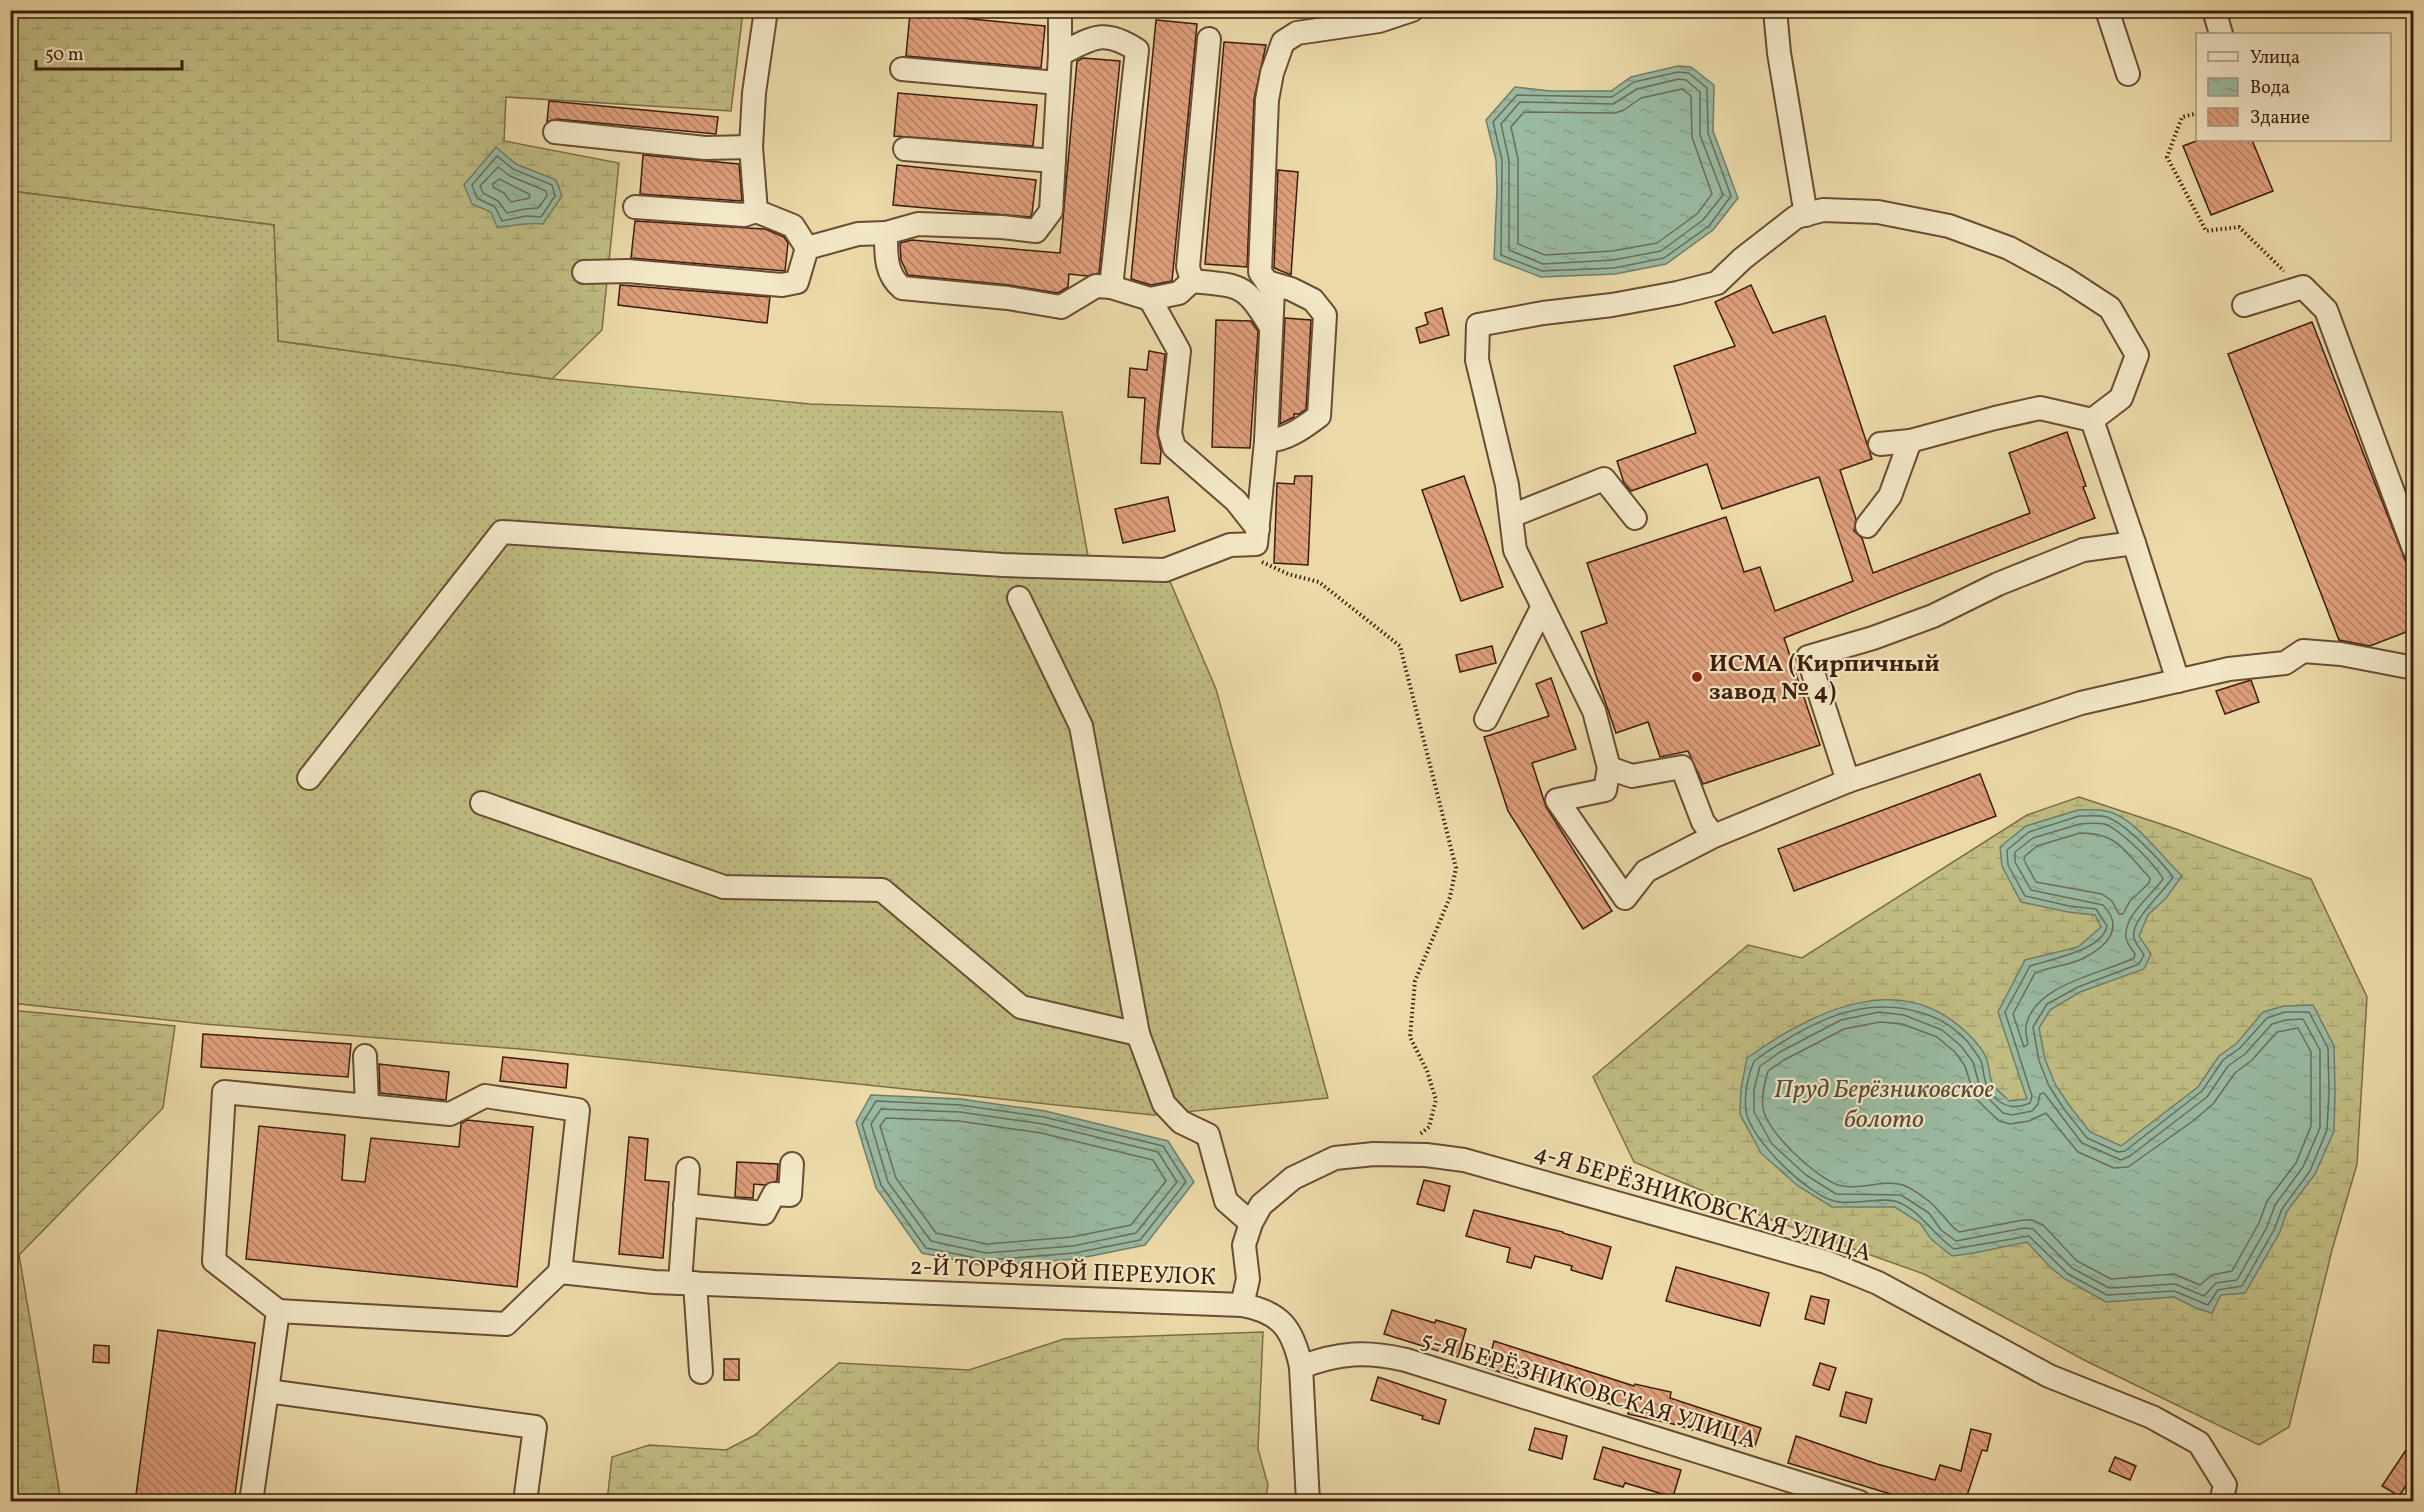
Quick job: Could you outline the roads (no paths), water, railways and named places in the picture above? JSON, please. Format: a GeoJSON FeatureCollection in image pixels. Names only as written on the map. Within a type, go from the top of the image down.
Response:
{"type":"FeatureCollection","features":[{"type":"Feature","properties":{"kind":"street"},"geometry":{"type":"LineString","coordinates":[[756,211],[751,147],[754,93],[766,10]]}},
{"type":"Feature","properties":{"kind":"street"},"geometry":{"type":"LineString","coordinates":[[1257,536],[1266,441],[1273,291],[1260,272],[1267,100],[1272,73],[1283,42],[1297,33],[1379,21],[1412,10]]}},
{"type":"Feature","properties":{"kind":"street"},"geometry":{"type":"LineString","coordinates":[[1775,10],[1779,53],[1806,214]]}},
{"type":"Feature","properties":{"kind":"street"},"geometry":{"type":"LineString","coordinates":[[2107,10],[2128,74]]}},
{"type":"Feature","properties":{"kind":"street"},"geometry":{"type":"LineString","coordinates":[[2214,10],[2221,33]]}},
{"type":"Feature","properties":{"kind":"street"},"geometry":{"type":"LineString","coordinates":[[1059,13],[1095,37]]}},
{"type":"Feature","properties":{"kind":"street"},"geometry":{"type":"LineString","coordinates":[[807,248],[858,234],[886,233],[918,224],[1002,227],[1036,231],[1051,211],[1060,54],[1059,13]]}},
{"type":"Feature","properties":{"kind":"street"},"geometry":{"type":"LineString","coordinates":[[1060,54],[1095,37],[1119,38],[1137,50],[1111,287]]}},
{"type":"Feature","properties":{"kind":"street"},"geometry":{"type":"LineString","coordinates":[[1192,281],[1188,267],[1209,39]]}},
{"type":"Feature","properties":{"kind":"street"},"geometry":{"type":"LineString","coordinates":[[902,69],[1058,83]]}},
{"type":"Feature","properties":{"kind":"street"},"geometry":{"type":"LineString","coordinates":[[555,132],[705,148],[751,147]]}},
{"type":"Feature","properties":{"kind":"street"},"geometry":{"type":"LineString","coordinates":[[905,148],[1054,161]]}},
{"type":"Feature","properties":{"kind":"street"},"geometry":{"type":"LineString","coordinates":[[584,272],[628,271],[782,285],[797,282],[807,248],[793,226],[756,211],[744,214],[634,207]]}},
{"type":"Feature","properties":{"kind":"street"},"geometry":{"type":"LineString","coordinates":[[2092,420],[2121,398],[2137,355],[2110,308],[2064,278],[2009,248],[1949,226],[1878,212],[1823,210],[1796,217],[1742,259],[1717,283],[1612,305],[1543,313],[1478,325],[1477,360],[1507,485],[1515,550],[1594,711],[1609,768],[1605,790],[1557,800],[1625,898],[1646,871],[1714,836],[1848,781],[2081,703],[2229,669],[2285,663],[2303,651],[2341,654],[2414,668]]}},
{"type":"Feature","properties":{"kind":"street"},"geometry":{"type":"LineString","coordinates":[[886,233],[886,261],[894,281],[902,288],[1008,298],[1061,307],[1096,286],[1111,287],[1150,299],[1179,293],[1192,281],[1232,285],[1246,292],[1271,327]]}},
{"type":"Feature","properties":{"kind":"street"},"geometry":{"type":"LineString","coordinates":[[1266,441],[1276,441],[1297,432],[1319,416],[1325,338],[1325,315],[1313,300],[1291,289],[1267,282]]}},
{"type":"Feature","properties":{"kind":"street"},"geometry":{"type":"LineString","coordinates":[[2244,305],[2303,287],[2326,310],[2414,549]]}},
{"type":"Feature","properties":{"kind":"street"},"geometry":{"type":"LineString","coordinates":[[1150,299],[1179,351],[1170,432],[1174,447],[1236,501],[1257,536]]}},
{"type":"Feature","properties":{"kind":"street"},"geometry":{"type":"LineString","coordinates":[[1880,444],[1911,441],[2040,408],[2092,420]]}},
{"type":"Feature","properties":{"kind":"street"},"geometry":{"type":"LineString","coordinates":[[2092,420],[2178,681]]}},
{"type":"Feature","properties":{"kind":"street"},"geometry":{"type":"LineString","coordinates":[[1867,526],[1890,496],[1911,441]]}},
{"type":"Feature","properties":{"kind":"street"},"geometry":{"type":"LineString","coordinates":[[1511,516],[1604,479],[1635,518]]}},
{"type":"Feature","properties":{"kind":"street"},"geometry":{"type":"LineString","coordinates":[[309,778],[502,532],[1004,565],[1165,570],[1257,536]]}},
{"type":"Feature","properties":{"kind":"street"},"geometry":{"type":"LineString","coordinates":[[1848,781],[1808,657],[1873,638],[1933,616],[1998,584],[2083,550],[2134,543]]}},
{"type":"Feature","properties":{"kind":"street"},"geometry":{"type":"LineString","coordinates":[[1019,598],[1081,726],[1138,1034],[1164,1104],[1181,1122],[1208,1135],[1226,1201],[1251,1223]]}},
{"type":"Feature","properties":{"kind":"street"},"geometry":{"type":"LineString","coordinates":[[1486,719],[1542,608]]}},
{"type":"Feature","properties":{"kind":"street"},"geometry":{"type":"LineString","coordinates":[[1609,768],[1632,776],[1682,767],[1703,822],[1714,836]]}},
{"type":"Feature","properties":{"kind":"street"},"geometry":{"type":"LineString","coordinates":[[482,803],[724,887],[882,890],[1021,1007],[1138,1034]]}},
{"type":"Feature","properties":{"kind":"street"},"geometry":{"type":"LineString","coordinates":[[365,1056],[367,1106]]}},
{"type":"Feature","properties":{"kind":"street"},"geometry":{"type":"LineString","coordinates":[[224,1092],[367,1106],[450,1114],[484,1096],[578,1110],[560,1272],[506,1324],[278,1311],[214,1261],[224,1092]]}},
{"type":"Feature","properties":{"kind":"street","name":"4-Я БЕРЁЗНИКОВСКАЯ УЛИЦА"},"geometry":{"type":"LineString","coordinates":[[1242,1305],[1248,1279],[1244,1245],[1251,1223],[1261,1205],[1273,1193],[1312,1167],[1335,1158],[1374,1154],[1426,1155],[1464,1160],[1826,1262],[1878,1283],[2049,1376],[2152,1417],[2199,1443],[2223,1493]]}},
{"type":"Feature","properties":{"kind":"street"},"geometry":{"type":"LineString","coordinates":[[685,1205],[764,1214],[774,1194],[790,1195],[792,1164]]}},
{"type":"Feature","properties":{"kind":"street"},"geometry":{"type":"LineString","coordinates":[[688,1169],[685,1205],[688,1283],[701,1372]]}},
{"type":"Feature","properties":{"kind":"street","name":"2-Й ТОРФЯНОЙ ПЕРЕУЛОК"},"geometry":{"type":"LineString","coordinates":[[560,1272],[654,1282],[1257,1307],[1271,1313],[1283,1323],[1297,1346],[1301,1367],[1308,1502]]}},
{"type":"Feature","properties":{"kind":"street"},"geometry":{"type":"LineString","coordinates":[[251,1502],[278,1311]]}},
{"type":"Feature","properties":{"kind":"street","name":"5-Я БЕРЁЗНИКОВСКАЯ УЛИЦА"},"geometry":{"type":"LineString","coordinates":[[1301,1367],[1324,1358],[1361,1353],[1406,1360],[1859,1502]]}},
{"type":"Feature","properties":{"kind":"street"},"geometry":{"type":"LineString","coordinates":[[267,1391],[535,1427],[525,1502]]}},
{"type":"Feature","properties":{"kind":"water"},"geometry":{"type":"Polygon","coordinates":[[[1678,66],[1691,67],[1714,85],[1713,131],[1738,198],[1713,230],[1666,264],[1615,274],[1541,277],[1494,259],[1496,160],[1486,120],[1515,87],[1550,91],[1611,91],[1631,77],[1678,66]]]}},
{"type":"Feature","properties":{"kind":"water"},"geometry":{"type":"Polygon","coordinates":[[[496,147],[516,164],[556,180],[562,196],[543,224],[497,227],[491,212],[472,204],[464,185],[496,147]]]}},
{"type":"Feature","properties":{"kind":"water","name":"Пруд Берёзниковское болото"},"geometry":{"type":"Polygon","coordinates":[[[2078,810],[2106,811],[2116,814],[2137,829],[2182,876],[2166,898],[2148,915],[2139,936],[2151,954],[2144,969],[2080,992],[2050,1010],[2039,1028],[2045,1059],[2055,1084],[2090,1132],[2121,1146],[2198,1087],[2219,1056],[2236,1044],[2263,1012],[2284,1006],[2313,1005],[2334,1046],[2334,1131],[2315,1174],[2287,1211],[2280,1232],[2245,1293],[2221,1295],[2212,1313],[2174,1297],[2106,1302],[2065,1279],[2050,1267],[2027,1242],[1952,1256],[1931,1239],[1920,1223],[1895,1207],[1832,1207],[1798,1186],[1761,1153],[1740,1114],[1741,1089],[1747,1058],[1800,1025],[1829,1012],[1858,1003],[1887,1000],[1916,1003],[1944,1015],[1970,1036],[1982,1050],[1993,1085],[2009,1101],[2027,1099],[1998,1012],[2025,960],[2078,947],[2101,927],[2095,915],[2021,902],[2002,866],[2000,847],[2026,826],[2078,810]]]}},
{"type":"Feature","properties":{"kind":"water"},"geometry":{"type":"Polygon","coordinates":[[[871,1095],[961,1099],[1045,1111],[1168,1141],[1194,1182],[1145,1245],[1076,1259],[985,1266],[922,1253],[876,1188],[856,1122],[871,1095]]]}},
{"type":"Feature","properties":{"kind":"place","name":"ИСМА (Кирпичный завод № 4)"},"geometry":{"type":"Point","coordinates":[1697,677]}}]}
